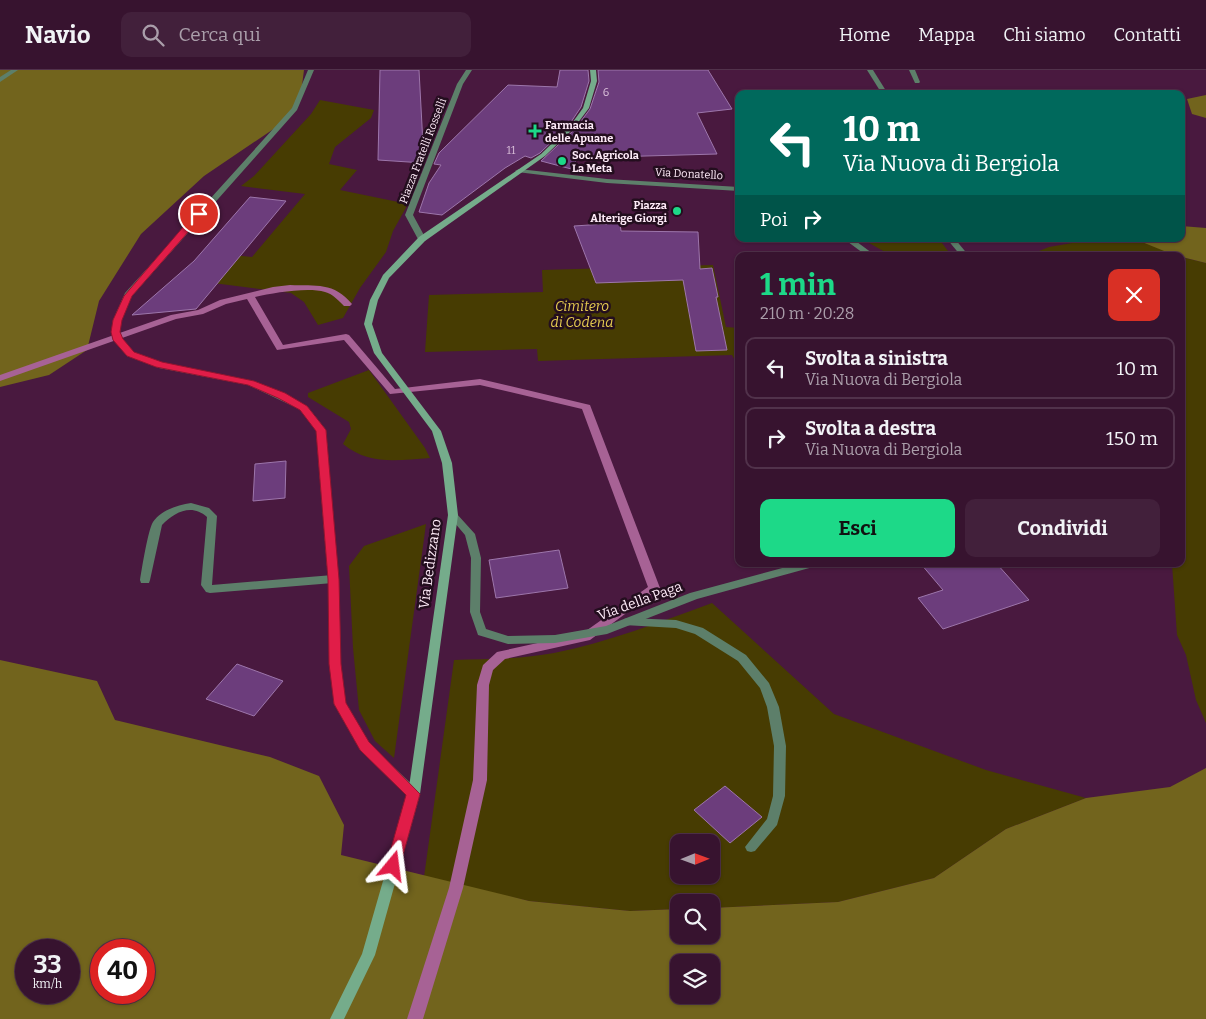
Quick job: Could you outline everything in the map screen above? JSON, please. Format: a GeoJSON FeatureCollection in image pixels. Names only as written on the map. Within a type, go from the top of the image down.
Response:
{"type":"FeatureCollection","features":[{"type":"Feature","properties":{"kind":"street"},"geometry":{"type":"LineString","coordinates":[[0,80],[15,70]]}},
{"type":"Feature","properties":{"kind":"street"},"geometry":{"type":"LineString","coordinates":[[311,70],[295,109],[128,296],[118,320],[116,332],[118,340],[130,354],[159,365],[250,383],[304,408],[321,430],[334,579],[335,664],[340,704],[364,746],[414,794]]}},
{"type":"Feature","properties":{"kind":"street","name":"Piazza Fratelli Rosselli"},"geometry":{"type":"LineString","coordinates":[[422,239],[409,215],[460,84],[469,70]]}},
{"type":"Feature","properties":{"kind":"street","name":"Via Bedizzano"},"geometry":{"type":"LineString","coordinates":[[337,1019],[368,955],[414,794],[452,515],[447,464],[436,432],[378,353],[368,324],[374,300],[386,277],[422,239],[543,155],[572,127],[586,108],[594,81],[593,70]]}},
{"type":"Feature","properties":{"kind":"street"},"geometry":{"type":"LineString","coordinates":[[870,70],[882,90]]}},
{"type":"Feature","properties":{"kind":"street"},"geometry":{"type":"LineString","coordinates":[[912,70],[917,82]]}},
{"type":"Feature","properties":{"kind":"street","name":"Via Donatello"},"geometry":{"type":"LineString","coordinates":[[519,172],[607,181],[735,189]]}},
{"type":"Feature","properties":{"kind":"street"},"geometry":{"type":"LineString","coordinates":[[852,242],[866,252]]}},
{"type":"Feature","properties":{"kind":"street"},"geometry":{"type":"LineString","coordinates":[[953,242],[962,252]]}},
{"type":"Feature","properties":{"kind":"street"},"geometry":{"type":"LineString","coordinates":[[145,580],[157,524],[162,518],[176,509],[194,506],[208,511],[212,516],[206,584],[210,589],[334,579]]}},
{"type":"Feature","properties":{"kind":"street","name":"Via della Paga"},"geometry":{"type":"LineString","coordinates":[[452,515],[470,534],[476,558],[475,612],[482,632],[508,640],[555,639],[607,630],[694,596],[798,567]]}},
{"type":"Feature","properties":{"kind":"street"},"geometry":{"type":"LineString","coordinates":[[628,622],[676,624],[699,631],[742,658],[765,686],[773,707],[780,746],[779,796],[773,821],[751,847]]}},
{"type":"Feature","properties":{"kind":"green space"},"geometry":{"type":"Polygon","coordinates":[[[320,100],[374,110],[371,118],[335,147],[329,164],[357,170],[340,190],[408,204],[393,231],[386,252],[360,288],[343,318],[318,325],[304,302],[291,293],[205,282],[232,255],[252,257],[305,194],[241,186],[254,176],[311,114],[320,100]]]}},
{"type":"Feature","properties":{"kind":"green space"},"geometry":{"type":"Polygon","coordinates":[[[867,242],[941,242],[948,251],[937,252],[885,252],[867,242]]]}},
{"type":"Feature","properties":{"kind":"green space"},"geometry":{"type":"Polygon","coordinates":[[[1078,242],[1142,242],[1169,252],[1039,251],[1049,247],[1078,242]]]}},
{"type":"Feature","properties":{"kind":"green space"},"geometry":{"type":"Polygon","coordinates":[[[1185,258],[1206,263],[1206,723],[1196,700],[1186,655],[1177,635],[1172,567],[1185,567],[1185,258]]]}},
{"type":"Feature","properties":{"kind":"green space","name":"Cimitero di Codena"},"geometry":{"type":"Polygon","coordinates":[[[713,265],[726,327],[735,328],[735,361],[732,355],[538,361],[537,349],[425,352],[429,295],[543,292],[542,270],[713,265]]]}},
{"type":"Feature","properties":{"kind":"green space"},"geometry":{"type":"Polygon","coordinates":[[[369,370],[425,448],[430,458],[374,459],[353,451],[343,444],[351,429],[349,422],[308,397],[308,393],[369,370]]]}},
{"type":"Feature","properties":{"kind":"green space"},"geometry":{"type":"Polygon","coordinates":[[[426,524],[394,758],[375,741],[359,710],[353,648],[349,566],[364,546],[426,524]]]}},
{"type":"Feature","properties":{"kind":"green space"},"geometry":{"type":"Polygon","coordinates":[[[712,603],[834,714],[986,770],[1086,798],[1006,829],[934,878],[838,902],[720,908],[720,894],[670,894],[670,909],[630,911],[529,901],[424,877],[454,660],[517,658],[554,653],[654,624],[712,603]]]}},
{"type":"Feature","properties":{"kind":"shaded area"},"geometry":{"type":"Polygon","coordinates":[[[0,70],[304,70],[301,93],[295,109],[278,126],[204,176],[141,234],[99,301],[87,350],[49,375],[0,387],[0,70]]]}},
{"type":"Feature","properties":{"kind":"shaded area"},"geometry":{"type":"Polygon","coordinates":[[[1206,95],[1206,118],[1192,114],[1187,99],[1206,95]]]}},
{"type":"Feature","properties":{"kind":"shaded area"},"geometry":{"type":"Polygon","coordinates":[[[1185,226],[1206,228],[1206,263],[1185,258],[1185,252],[1167,252],[1142,242],[1185,242],[1185,226]]]}},
{"type":"Feature","properties":{"kind":"shaded area"},"geometry":{"type":"Polygon","coordinates":[[[0,660],[97,681],[115,720],[270,757],[319,776],[344,825],[341,855],[529,901],[630,911],[670,909],[670,944],[720,944],[720,908],[838,902],[934,878],[1006,829],[1086,798],[1170,787],[1206,768],[1206,1019],[0,1019],[0,660]]]}},
{"type":"Feature","properties":{"kind":"building"},"geometry":{"type":"Polygon","coordinates":[[[380,70],[419,70],[424,163],[378,160],[380,70]]]}},
{"type":"Feature","properties":{"kind":"building"},"geometry":{"type":"Polygon","coordinates":[[[560,70],[588,70],[589,81],[581,107],[569,125],[540,153],[531,158],[525,156],[505,168],[442,215],[419,212],[429,183],[441,165],[434,164],[439,153],[508,85],[557,87],[560,70]]]}},
{"type":"Feature","properties":{"kind":"building"},"geometry":{"type":"Polygon","coordinates":[[[598,70],[708,70],[732,109],[697,113],[717,154],[574,158],[579,171],[541,161],[575,129],[590,109],[599,82],[598,70]]]}},
{"type":"Feature","properties":{"kind":"building"},"geometry":{"type":"Polygon","coordinates":[[[250,197],[286,201],[196,309],[132,315],[194,261],[250,197]]]}},
{"type":"Feature","properties":{"kind":"building"},"geometry":{"type":"Polygon","coordinates":[[[620,223],[621,231],[698,232],[700,269],[712,268],[727,350],[696,351],[683,280],[596,283],[574,226],[620,223]]]}},
{"type":"Feature","properties":{"kind":"building"},"geometry":{"type":"Polygon","coordinates":[[[286,461],[285,498],[253,501],[255,464],[286,461]]]}},
{"type":"Feature","properties":{"kind":"building"},"geometry":{"type":"Polygon","coordinates":[[[559,550],[568,588],[496,598],[489,560],[559,550]]]}},
{"type":"Feature","properties":{"kind":"building"},"geometry":{"type":"Polygon","coordinates":[[[924,567],[1000,567],[1029,600],[943,629],[918,598],[943,590],[924,567]]]}},
{"type":"Feature","properties":{"kind":"building"},"geometry":{"type":"Polygon","coordinates":[[[237,664],[283,681],[254,716],[206,699],[237,664]]]}},
{"type":"Feature","properties":{"kind":"building"},"geometry":{"type":"Polygon","coordinates":[[[725,786],[762,817],[730,843],[694,810],[725,786]]]}},
{"type":"Feature","properties":{"kind":"waterway"},"geometry":{"type":"LineString","coordinates":[[0,378],[174,317],[200,312],[223,302],[273,290],[290,288],[327,289],[337,294],[347,304]]}},
{"type":"Feature","properties":{"kind":"waterway"},"geometry":{"type":"LineString","coordinates":[[250,296],[280,348],[346,337],[393,392],[480,382],[586,407],[654,588],[586,637],[501,655],[487,668],[483,685],[480,780],[456,888],[415,1019]]}},
{"type":"Feature","properties":{"kind":"place","name":"Farmacia delle Apuane"},"geometry":{"type":"Point","coordinates":[535,131]}},
{"type":"Feature","properties":{"kind":"place","name":"Soc. Agricola La Meta"},"geometry":{"type":"Point","coordinates":[562,161]}},
{"type":"Feature","properties":{"kind":"place","name":"Piazza Alterige Giorgi"},"geometry":{"type":"Point","coordinates":[677,211]}},
{"type":"Feature","properties":{"kind":"route"},"geometry":{"type":"LineString","coordinates":[[199,214],[128,296],[118,320],[116,332],[118,340],[130,354],[159,365],[250,383],[281,396],[304,408],[321,430],[334,579],[335,664],[340,704],[364,746],[414,794],[393,866]]}}]}
